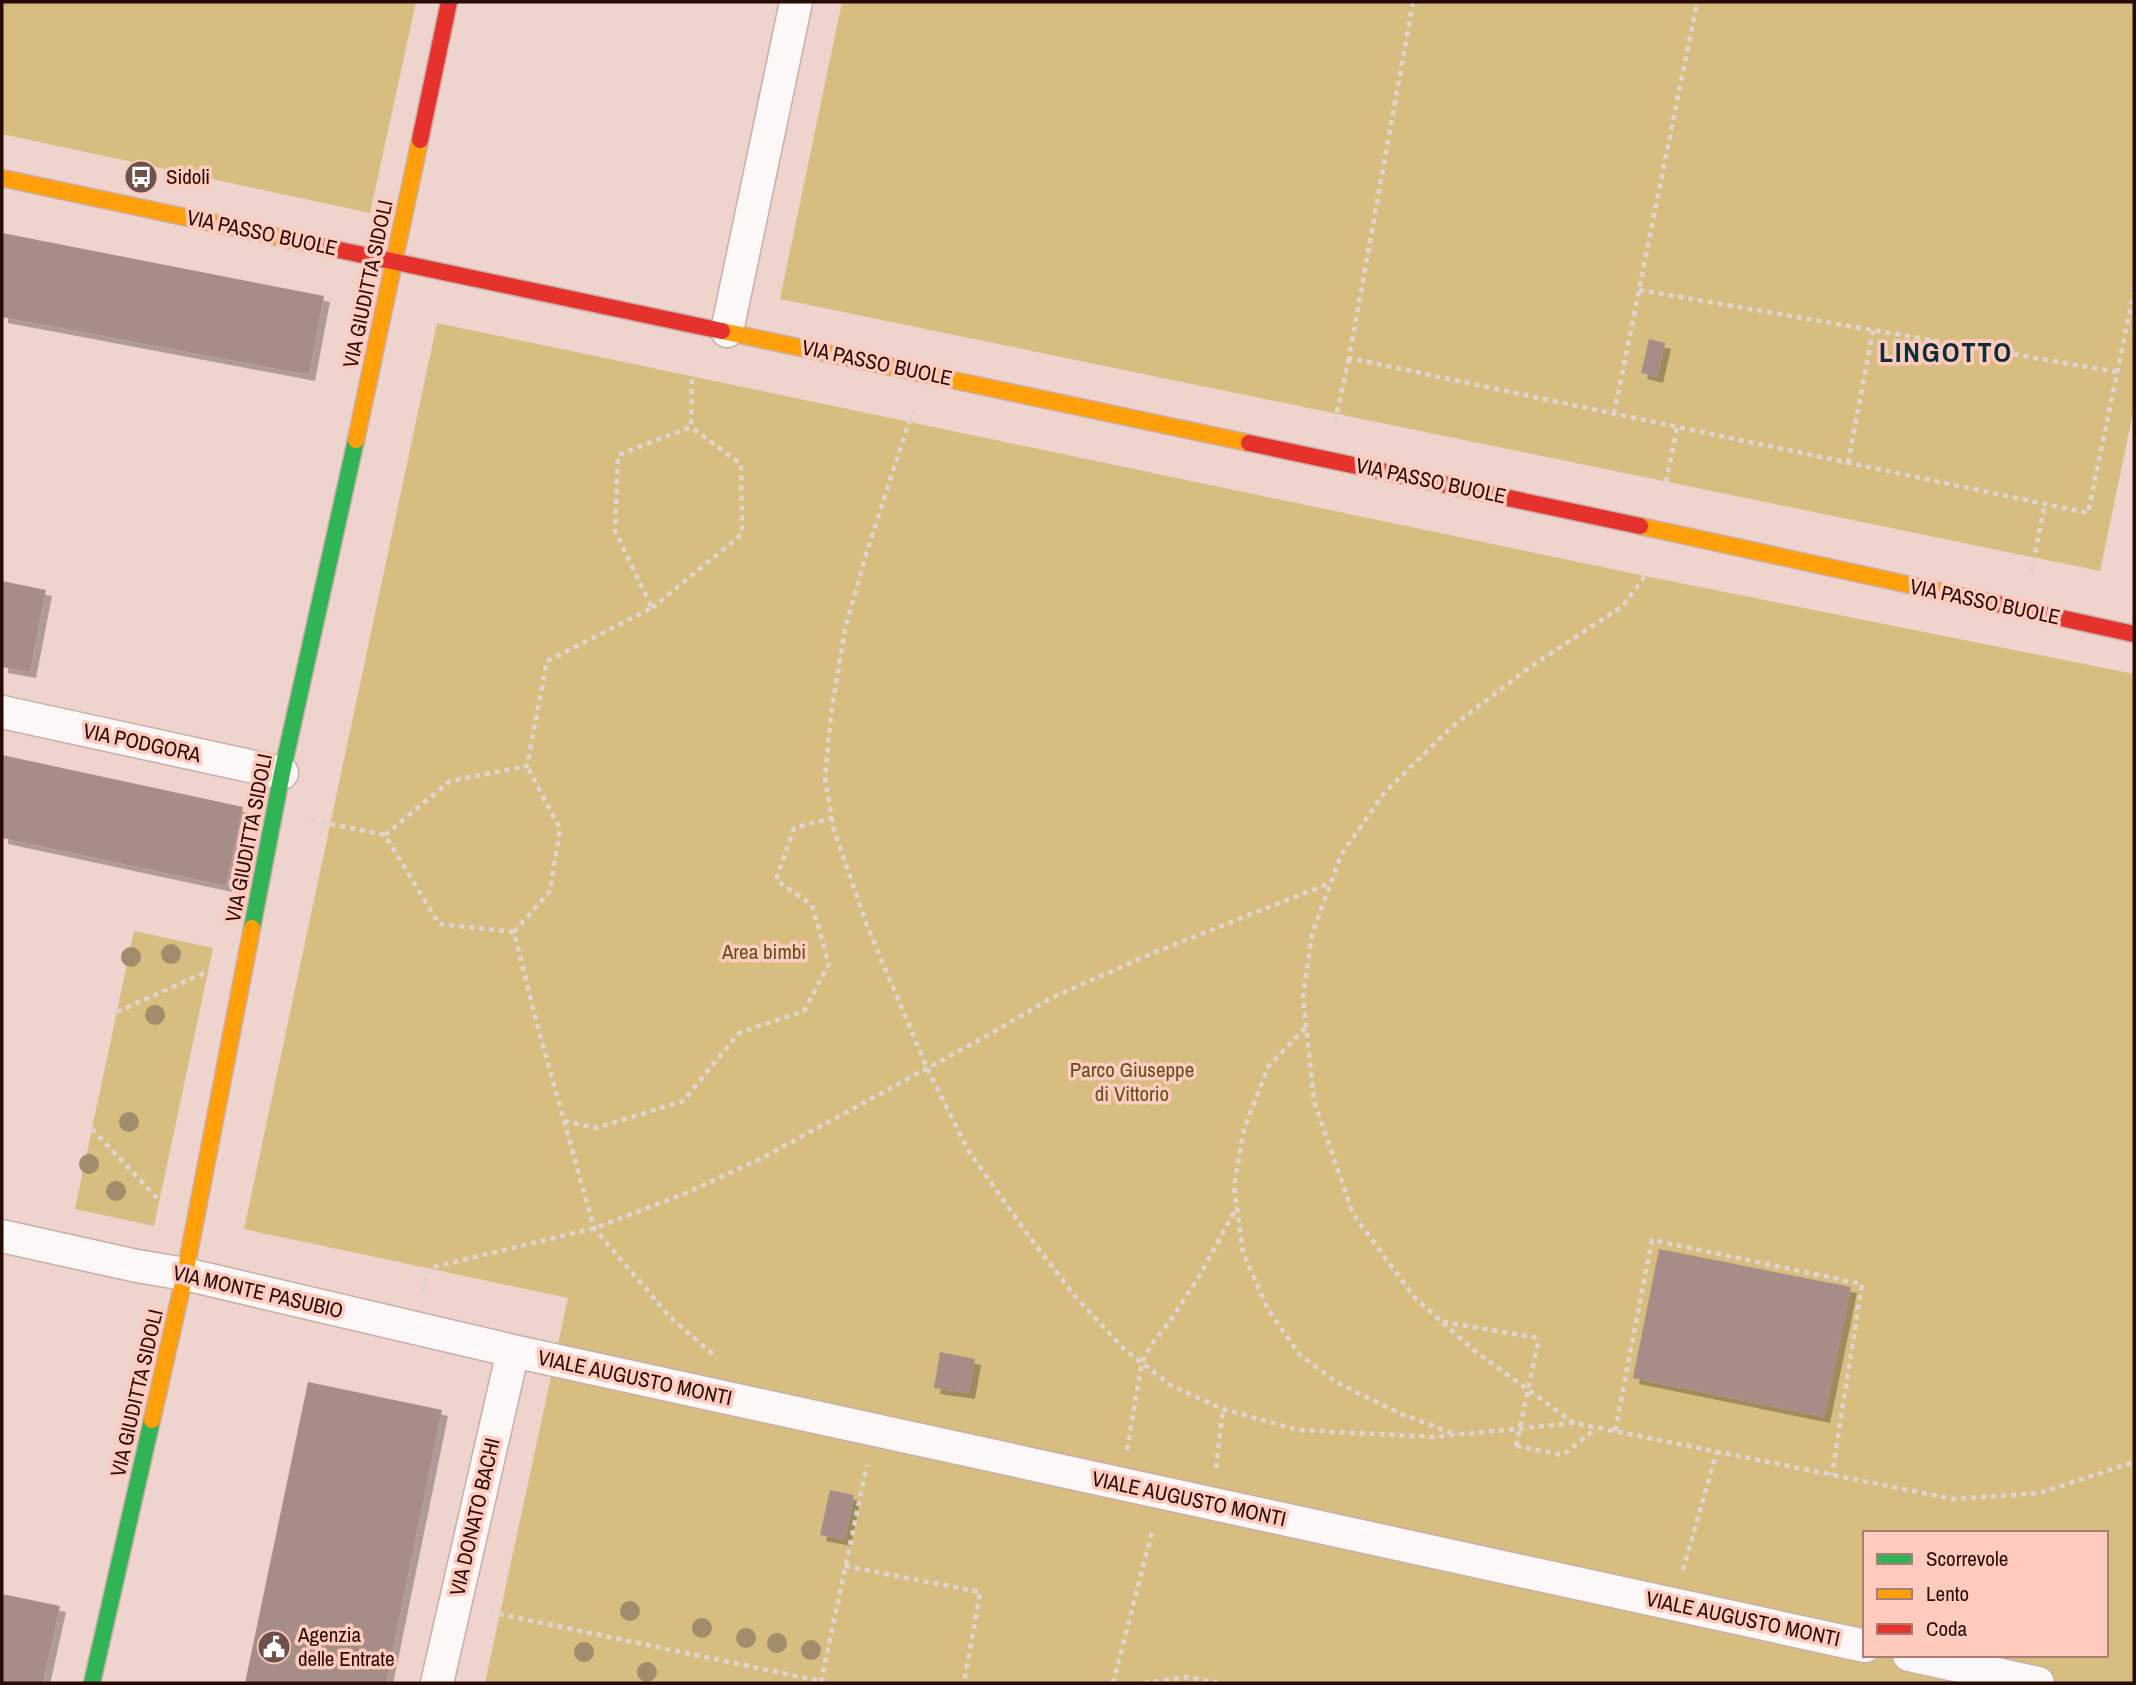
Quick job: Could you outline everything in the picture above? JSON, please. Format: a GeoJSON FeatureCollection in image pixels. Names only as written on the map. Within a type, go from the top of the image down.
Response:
{"type":"FeatureCollection","features":[{"type":"Feature","properties":{"kind":"street","name":"VIA GIUDITTA SIDOLI"},"geometry":{"type":"LineString","coordinates":[[92,1683],[185,1273],[282,773],[449,2]]}},
{"type":"Feature","properties":{"kind":"street"},"geometry":{"type":"LineString","coordinates":[[727,331],[796,2]]}},
{"type":"Feature","properties":{"kind":"street","name":"VIA PASSO BUOLE"},"geometry":{"type":"LineString","coordinates":[[2,178],[1327,459],[2134,634]]}},
{"type":"Feature","properties":{"kind":"street","name":"VIA PODGORA"},"geometry":{"type":"LineString","coordinates":[[2,712],[282,773]]}},
{"type":"Feature","properties":{"kind":"street","name":"VIA MONTE PASUBIO"},"geometry":{"type":"LineString","coordinates":[[2,1236],[137,1266],[185,1273],[513,1351]]}},
{"type":"Feature","properties":{"kind":"street","name":"VIALE AUGUSTO MONTI"},"geometry":{"type":"LineString","coordinates":[[513,1351],[1863,1646]]}},
{"type":"Feature","properties":{"kind":"street","name":"VIA DONATO BACHI"},"geometry":{"type":"LineString","coordinates":[[437,1683],[513,1351]]}},
{"type":"Feature","properties":{"kind":"street"},"geometry":{"type":"LineString","coordinates":[[1918,1657],[2038,1683]]}},
{"type":"Feature","properties":{"kind":"path"},"geometry":{"type":"LineString","coordinates":[[1327,459],[1349,358],[1413,2]]}},
{"type":"Feature","properties":{"kind":"path"},"geometry":{"type":"LineString","coordinates":[[1614,414],[1697,2]]}},
{"type":"Feature","properties":{"kind":"path"},"geometry":{"type":"LineString","coordinates":[[1639,290],[2117,372]]}},
{"type":"Feature","properties":{"kind":"path"},"geometry":{"type":"LineString","coordinates":[[1349,358],[2088,513],[2134,291]]}},
{"type":"Feature","properties":{"kind":"path"},"geometry":{"type":"LineString","coordinates":[[1848,463],[1872,331]]}},
{"type":"Feature","properties":{"kind":"path"},"geometry":{"type":"LineString","coordinates":[[691,427],[692,373]]}},
{"type":"Feature","properties":{"kind":"path"},"geometry":{"type":"LineString","coordinates":[[934,375],[909,422],[845,629],[831,713],[825,779],[834,830],[866,923],[927,1068],[968,1150],[1074,1295],[1125,1350],[1172,1386],[1223,1409],[1298,1430],[1420,1437],[1574,1423],[1954,1499],[2040,1493],[2134,1462]]}},
{"type":"Feature","properties":{"kind":"path"},"geometry":{"type":"LineString","coordinates":[[652,608],[615,531],[618,455],[691,427]]}},
{"type":"Feature","properties":{"kind":"path"},"geometry":{"type":"LineString","coordinates":[[514,933],[550,891],[560,829],[527,766],[547,661],[652,608],[742,534],[741,464],[691,427]]}},
{"type":"Feature","properties":{"kind":"path"},"geometry":{"type":"LineString","coordinates":[[1666,481],[1677,427]]}},
{"type":"Feature","properties":{"kind":"path"},"geometry":{"type":"LineString","coordinates":[[2024,610],[2045,504]]}},
{"type":"Feature","properties":{"kind":"path"},"geometry":{"type":"LineString","coordinates":[[1574,1423],[1476,1352],[1416,1298],[1353,1214],[1314,1101],[1303,997],[1312,934],[1341,855],[1385,792],[1465,717],[1530,667],[1623,607],[1646,576]]}},
{"type":"Feature","properties":{"kind":"path"},"geometry":{"type":"LineString","coordinates":[[385,835],[450,781],[527,766]]}},
{"type":"Feature","properties":{"kind":"path"},"geometry":{"type":"LineString","coordinates":[[274,813],[385,835],[439,924],[514,933]]}},
{"type":"Feature","properties":{"kind":"path"},"geometry":{"type":"LineString","coordinates":[[564,1121],[596,1128],[683,1101],[739,1033],[804,1011],[829,964],[812,905],[776,880],[794,828],[832,818]]}},
{"type":"Feature","properties":{"kind":"path"},"geometry":{"type":"LineString","coordinates":[[413,1327],[429,1268],[594,1228],[684,1194],[764,1157],[1053,997],[1153,953],[1331,882]]}},
{"type":"Feature","properties":{"kind":"path"},"geometry":{"type":"LineString","coordinates":[[514,933],[594,1228],[670,1317],[723,1363]]}},
{"type":"Feature","properties":{"kind":"path"},"geometry":{"type":"LineString","coordinates":[[117,1012],[208,971]]}},
{"type":"Feature","properties":{"kind":"path"},"geometry":{"type":"LineString","coordinates":[[1306,1027],[1268,1067],[1244,1129],[1234,1186],[1243,1253],[1268,1309],[1298,1353],[1336,1382],[1399,1413],[1458,1435]]}},
{"type":"Feature","properties":{"kind":"path"},"geometry":{"type":"LineString","coordinates":[[92,1129],[160,1200]]}},
{"type":"Feature","properties":{"kind":"path"},"geometry":{"type":"LineString","coordinates":[[1121,1485],[1142,1362],[1152,1343],[1200,1275],[1238,1206]]}},
{"type":"Feature","properties":{"kind":"path"},"geometry":{"type":"LineString","coordinates":[[1615,1431],[1652,1240],[1862,1284],[1832,1475]]}},
{"type":"Feature","properties":{"kind":"path"},"geometry":{"type":"LineString","coordinates":[[1442,1322],[1539,1338],[1516,1446],[1563,1455],[1597,1428]]}},
{"type":"Feature","properties":{"kind":"path"},"geometry":{"type":"LineString","coordinates":[[1212,1504],[1223,1409]]}},
{"type":"Feature","properties":{"kind":"path"},"geometry":{"type":"LineString","coordinates":[[454,1605],[821,1682],[874,1431]]}},
{"type":"Feature","properties":{"kind":"path"},"geometry":{"type":"LineString","coordinates":[[1673,1604],[1717,1451]]}},
{"type":"Feature","properties":{"kind":"path"},"geometry":{"type":"LineString","coordinates":[[1113,1683],[1162,1493]]}},
{"type":"Feature","properties":{"kind":"path"},"geometry":{"type":"LineString","coordinates":[[845,1566],[980,1592],[964,1683]]}},
{"type":"Feature","properties":{"kind":"path"},"geometry":{"type":"LineString","coordinates":[[1144,1683],[1187,1677],[1219,1683]]}},
{"type":"Feature","properties":{"kind":"green space"},"geometry":{"type":"Polygon","coordinates":[[[2,2],[416,2],[370,213],[2,134],[2,2]]]}},
{"type":"Feature","properties":{"kind":"green space"},"geometry":{"type":"Polygon","coordinates":[[[842,2],[2134,2],[2134,408],[2100,571],[780,299],[842,2]]]}},
{"type":"Feature","properties":{"kind":"green space","name":"Parco Giuseppe di Vittorio"},"geometry":{"type":"Polygon","coordinates":[[[437,323],[1645,576],[2134,674],[2134,1683],[485,1683],[568,1298],[244,1229],[437,323]]]}},
{"type":"Feature","properties":{"kind":"green space"},"geometry":{"type":"Polygon","coordinates":[[[134,931],[213,948],[154,1226],[75,1209],[134,931]]]}},
{"type":"Feature","properties":{"kind":"building"},"geometry":{"type":"Polygon","coordinates":[[[2,233],[324,296],[309,375],[2,317],[2,233]]]}},
{"type":"Feature","properties":{"kind":"building"},"geometry":{"type":"Polygon","coordinates":[[[1649,339],[1665,343],[1657,377],[1641,373],[1649,339]]]}},
{"type":"Feature","properties":{"kind":"building"},"geometry":{"type":"Polygon","coordinates":[[[2,581],[46,590],[30,672],[2,667],[2,581]]]}},
{"type":"Feature","properties":{"kind":"building"},"geometry":{"type":"Polygon","coordinates":[[[2,755],[243,807],[226,886],[2,838],[2,755]]]}},
{"type":"Feature","properties":{"kind":"building"},"geometry":{"type":"Polygon","coordinates":[[[1659,1249],[1851,1287],[1824,1417],[1633,1378],[1659,1249]]]}},
{"type":"Feature","properties":{"kind":"building"},"geometry":{"type":"Polygon","coordinates":[[[940,1352],[975,1359],[969,1393],[934,1388],[940,1352]]]}},
{"type":"Feature","properties":{"kind":"building"},"geometry":{"type":"Polygon","coordinates":[[[308,1382],[442,1410],[386,1683],[245,1683],[308,1382]]]}},
{"type":"Feature","properties":{"kind":"building"},"geometry":{"type":"Polygon","coordinates":[[[830,1490],[854,1495],[845,1540],[820,1535],[830,1490]]]}},
{"type":"Feature","properties":{"kind":"building"},"geometry":{"type":"Polygon","coordinates":[[[2,1594],[60,1606],[43,1683],[2,1683],[2,1594]]]}},
{"type":"Feature","properties":{"kind":"traffic: fast"},"geometry":{"type":"LineString","coordinates":[[252,928],[282,773],[356,440]]}},
{"type":"Feature","properties":{"kind":"traffic: fast"},"geometry":{"type":"LineString","coordinates":[[92,1683],[152,1420]]}},
{"type":"Feature","properties":{"kind":"traffic: slow"},"geometry":{"type":"LineString","coordinates":[[356,440],[420,140]]}},
{"type":"Feature","properties":{"kind":"traffic: slow"},"geometry":{"type":"LineString","coordinates":[[2,178],[297,241]]}},
{"type":"Feature","properties":{"kind":"traffic: slow"},"geometry":{"type":"LineString","coordinates":[[722,331],[1249,443]]}},
{"type":"Feature","properties":{"kind":"traffic: slow"},"geometry":{"type":"LineString","coordinates":[[1640,526],[1979,600]]}},
{"type":"Feature","properties":{"kind":"traffic: slow"},"geometry":{"type":"LineString","coordinates":[[152,1420],[185,1274],[252,928]]}},
{"type":"Feature","properties":{"kind":"traffic: jam"},"geometry":{"type":"LineString","coordinates":[[420,140],[449,2]]}},
{"type":"Feature","properties":{"kind":"traffic: jam"},"geometry":{"type":"LineString","coordinates":[[297,241],[722,331]]}},
{"type":"Feature","properties":{"kind":"traffic: jam"},"geometry":{"type":"LineString","coordinates":[[1249,443],[1640,526]]}},
{"type":"Feature","properties":{"kind":"traffic: jam"},"geometry":{"type":"LineString","coordinates":[[1979,600],[2134,634]]}},
{"type":"Feature","properties":{"kind":"place","name":"Sidoli"},"geometry":{"type":"Point","coordinates":[141,177]}},
{"type":"Feature","properties":{"kind":"place","name":"Agenzia delle Entrate"},"geometry":{"type":"Point","coordinates":[274,1647]}},
{"type":"Feature","properties":{"kind":"district","name":"LINGOTTO"},"geometry":{"type":"Point","coordinates":[1946,352]}},
{"type":"Feature","properties":{"kind":"park label","name":"Area bimbi"},"geometry":{"type":"Point","coordinates":[764,952]}}]}
